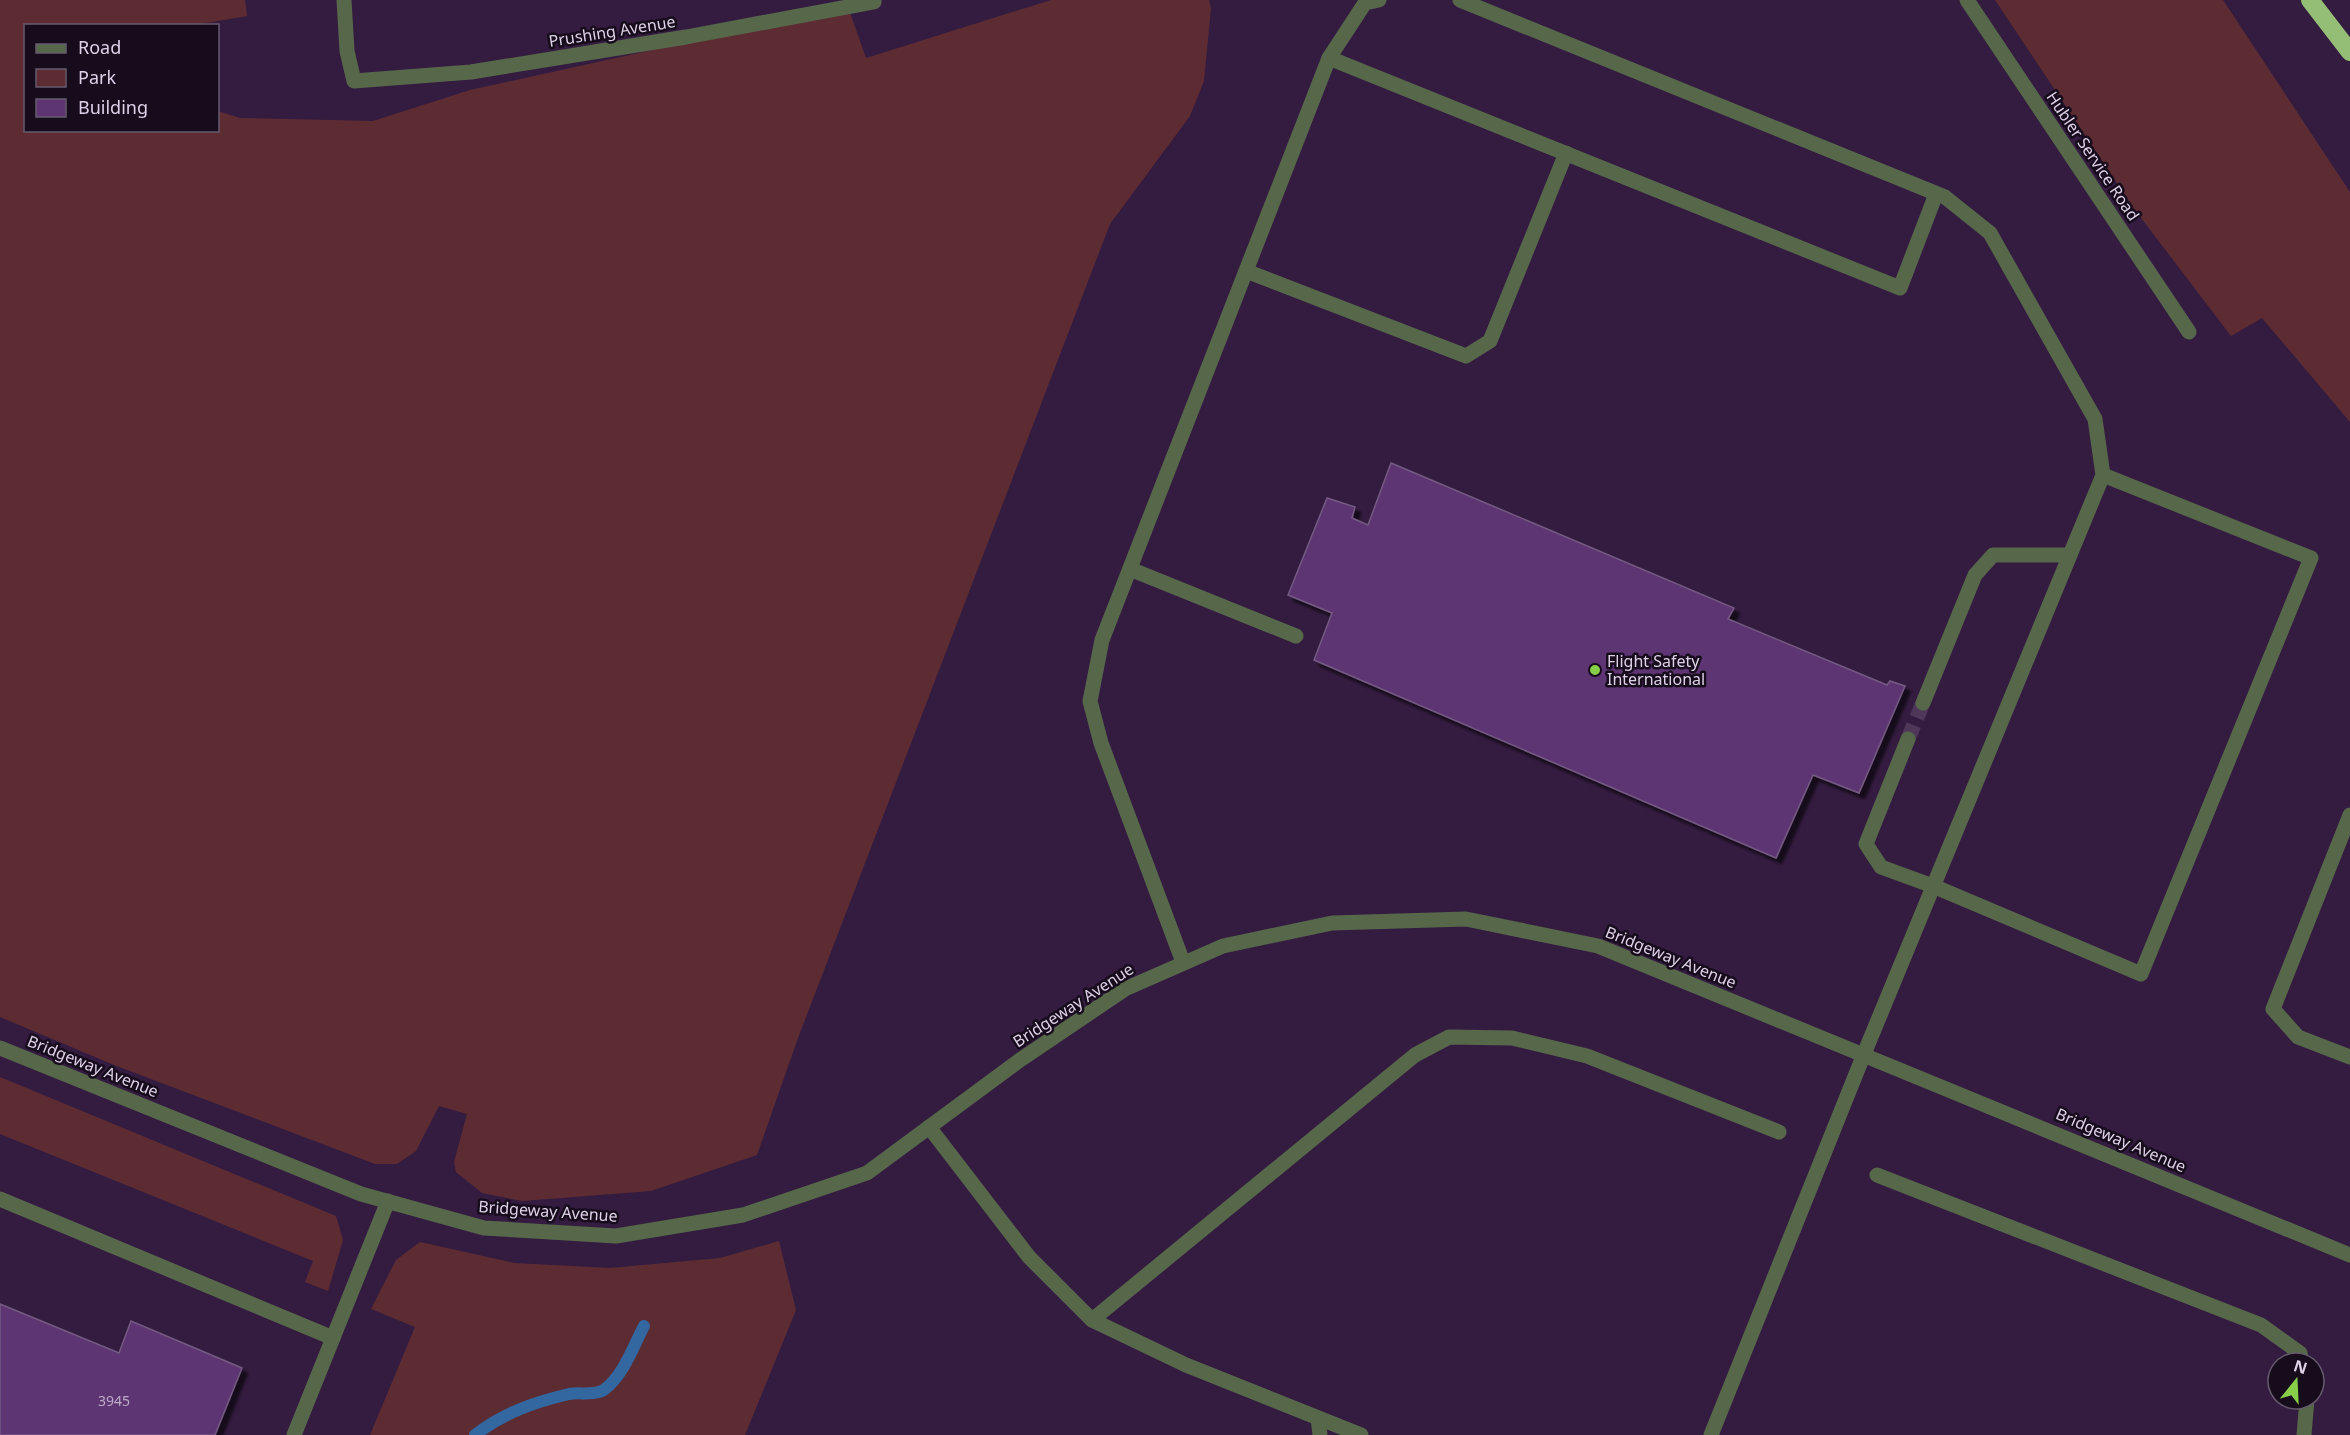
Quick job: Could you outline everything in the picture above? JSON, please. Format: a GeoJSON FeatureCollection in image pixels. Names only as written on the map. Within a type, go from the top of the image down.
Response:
{"type":"FeatureCollection","features":[{"type":"Feature","properties":{"kind":"highway"},"geometry":{"type":"LineString","coordinates":[[2310,0],[2350,52]]}},
{"type":"Feature","properties":{"kind":"street","name":"Prushing Avenue"},"geometry":{"type":"LineString","coordinates":[[345,0],[347,51],[354,81],[471,72],[686,37],[874,1]]}},
{"type":"Feature","properties":{"kind":"street"},"geometry":{"type":"LineString","coordinates":[[1183,962],[1101,743],[1090,701],[1102,640],[1329,58],[1365,3],[1379,0]]}},
{"type":"Feature","properties":{"kind":"street"},"geometry":{"type":"LineString","coordinates":[[1460,0],[1945,197],[1990,233],[2096,419],[2103,475],[1864,1054],[1711,1435]]}},
{"type":"Feature","properties":{"kind":"street","name":"Hubler Service Road"},"geometry":{"type":"LineString","coordinates":[[1967,0],[2189,332]]}},
{"type":"Feature","properties":{"kind":"street"},"geometry":{"type":"LineString","coordinates":[[1329,58],[1900,288],[1936,194]]}},
{"type":"Feature","properties":{"kind":"street"},"geometry":{"type":"LineString","coordinates":[[1246,271],[1466,356],[1490,341],[1566,153]]}},
{"type":"Feature","properties":{"kind":"street"},"geometry":{"type":"LineString","coordinates":[[1908,739],[1866,844],[1881,867],[1934,886],[2141,974],[2311,558],[2103,475]]}},
{"type":"Feature","properties":{"kind":"street"},"geometry":{"type":"LineString","coordinates":[[1923,703],[1975,575],[1993,555],[2070,555]]}},
{"type":"Feature","properties":{"kind":"street"},"geometry":{"type":"LineString","coordinates":[[1130,569],[1296,636]]}},
{"type":"Feature","properties":{"kind":"street"},"geometry":{"type":"LineString","coordinates":[[2350,815],[2273,1009],[2298,1037],[2350,1057]]}},
{"type":"Feature","properties":{"kind":"street","name":"Bridgeway Avenue"},"geometry":{"type":"LineString","coordinates":[[0,1048],[361,1194],[484,1227],[616,1236],[743,1215],[867,1173],[1020,1060],[1125,989],[1223,946],[1332,923],[1466,919],[1598,946],[2350,1255]]}},
{"type":"Feature","properties":{"kind":"street"},"geometry":{"type":"LineString","coordinates":[[1092,1320],[1415,1055],[1449,1037],[1512,1038],[1587,1056],[1779,1132]]}},
{"type":"Feature","properties":{"kind":"street"},"geometry":{"type":"LineString","coordinates":[[929,1127],[1029,1257],[1092,1320],[1186,1365],[1361,1435]]}},
{"type":"Feature","properties":{"kind":"street"},"geometry":{"type":"LineString","coordinates":[[1878,1174],[2261,1325],[2297,1351]]}},
{"type":"Feature","properties":{"kind":"street"},"geometry":{"type":"LineString","coordinates":[[0,1199],[333,1338]]}},
{"type":"Feature","properties":{"kind":"street"},"geometry":{"type":"LineString","coordinates":[[294,1435],[388,1201]]}},
{"type":"Feature","properties":{"kind":"street"},"geometry":{"type":"LineString","coordinates":[[2304,1435],[2306,1411]]}},
{"type":"Feature","properties":{"kind":"street"},"geometry":{"type":"LineString","coordinates":[[1318,1418],[1320,1435]]}},
{"type":"Feature","properties":{"kind":"green space"},"geometry":{"type":"Polygon","coordinates":[[[0,0],[245,0],[247,16],[201,24],[24,24],[24,132],[219,132],[219,111],[240,118],[373,121],[470,90],[848,7],[866,58],[1051,0],[1209,0],[1211,8],[1204,81],[1190,116],[1110,224],[798,1038],[757,1155],[651,1191],[522,1201],[482,1193],[456,1172],[454,1162],[467,1114],[439,1106],[416,1151],[397,1164],[375,1164],[114,1065],[0,1017],[0,0]]]}},
{"type":"Feature","properties":{"kind":"green space"},"geometry":{"type":"Polygon","coordinates":[[[1995,0],[2223,0],[2350,192],[2350,422],[2262,318],[2231,336],[2135,210],[1995,0]]]}},
{"type":"Feature","properties":{"kind":"green space"},"geometry":{"type":"Polygon","coordinates":[[[0,1077],[336,1216],[343,1240],[328,1291],[305,1282],[313,1261],[0,1134],[0,1077]]]}},
{"type":"Feature","properties":{"kind":"green space"},"geometry":{"type":"Polygon","coordinates":[[[779,1241],[796,1310],[745,1435],[370,1435],[415,1327],[371,1309],[396,1260],[420,1242],[514,1263],[610,1268],[720,1258],[779,1241]]]}},
{"type":"Feature","properties":{"kind":"building","name":"Flight Safety International"},"geometry":{"type":"Polygon","coordinates":[[[1391,463],[1734,608],[1728,619],[1887,685],[1890,681],[1905,686],[1859,793],[1813,775],[1776,858],[1314,660],[1332,613],[1288,595],[1327,498],[1355,507],[1352,518],[1368,525],[1391,463]]]}},
{"type":"Feature","properties":{"kind":"building"},"geometry":{"type":"Polygon","coordinates":[[[0,1304],[119,1353],[131,1321],[242,1368],[215,1435],[0,1435],[0,1304]]]}},
{"type":"Feature","properties":{"kind":"waterway"},"geometry":{"type":"LineString","coordinates":[[475,1435],[508,1414],[532,1405],[569,1394],[602,1391],[618,1376],[644,1326]]}},
{"type":"Feature","properties":{"kind":"tunnel"},"geometry":{"type":"LineString","coordinates":[[1908,739],[1923,703]]}},
{"type":"Feature","properties":{"kind":"place","name":"Flight Safety International"},"geometry":{"type":"Point","coordinates":[1595,670]}}]}
